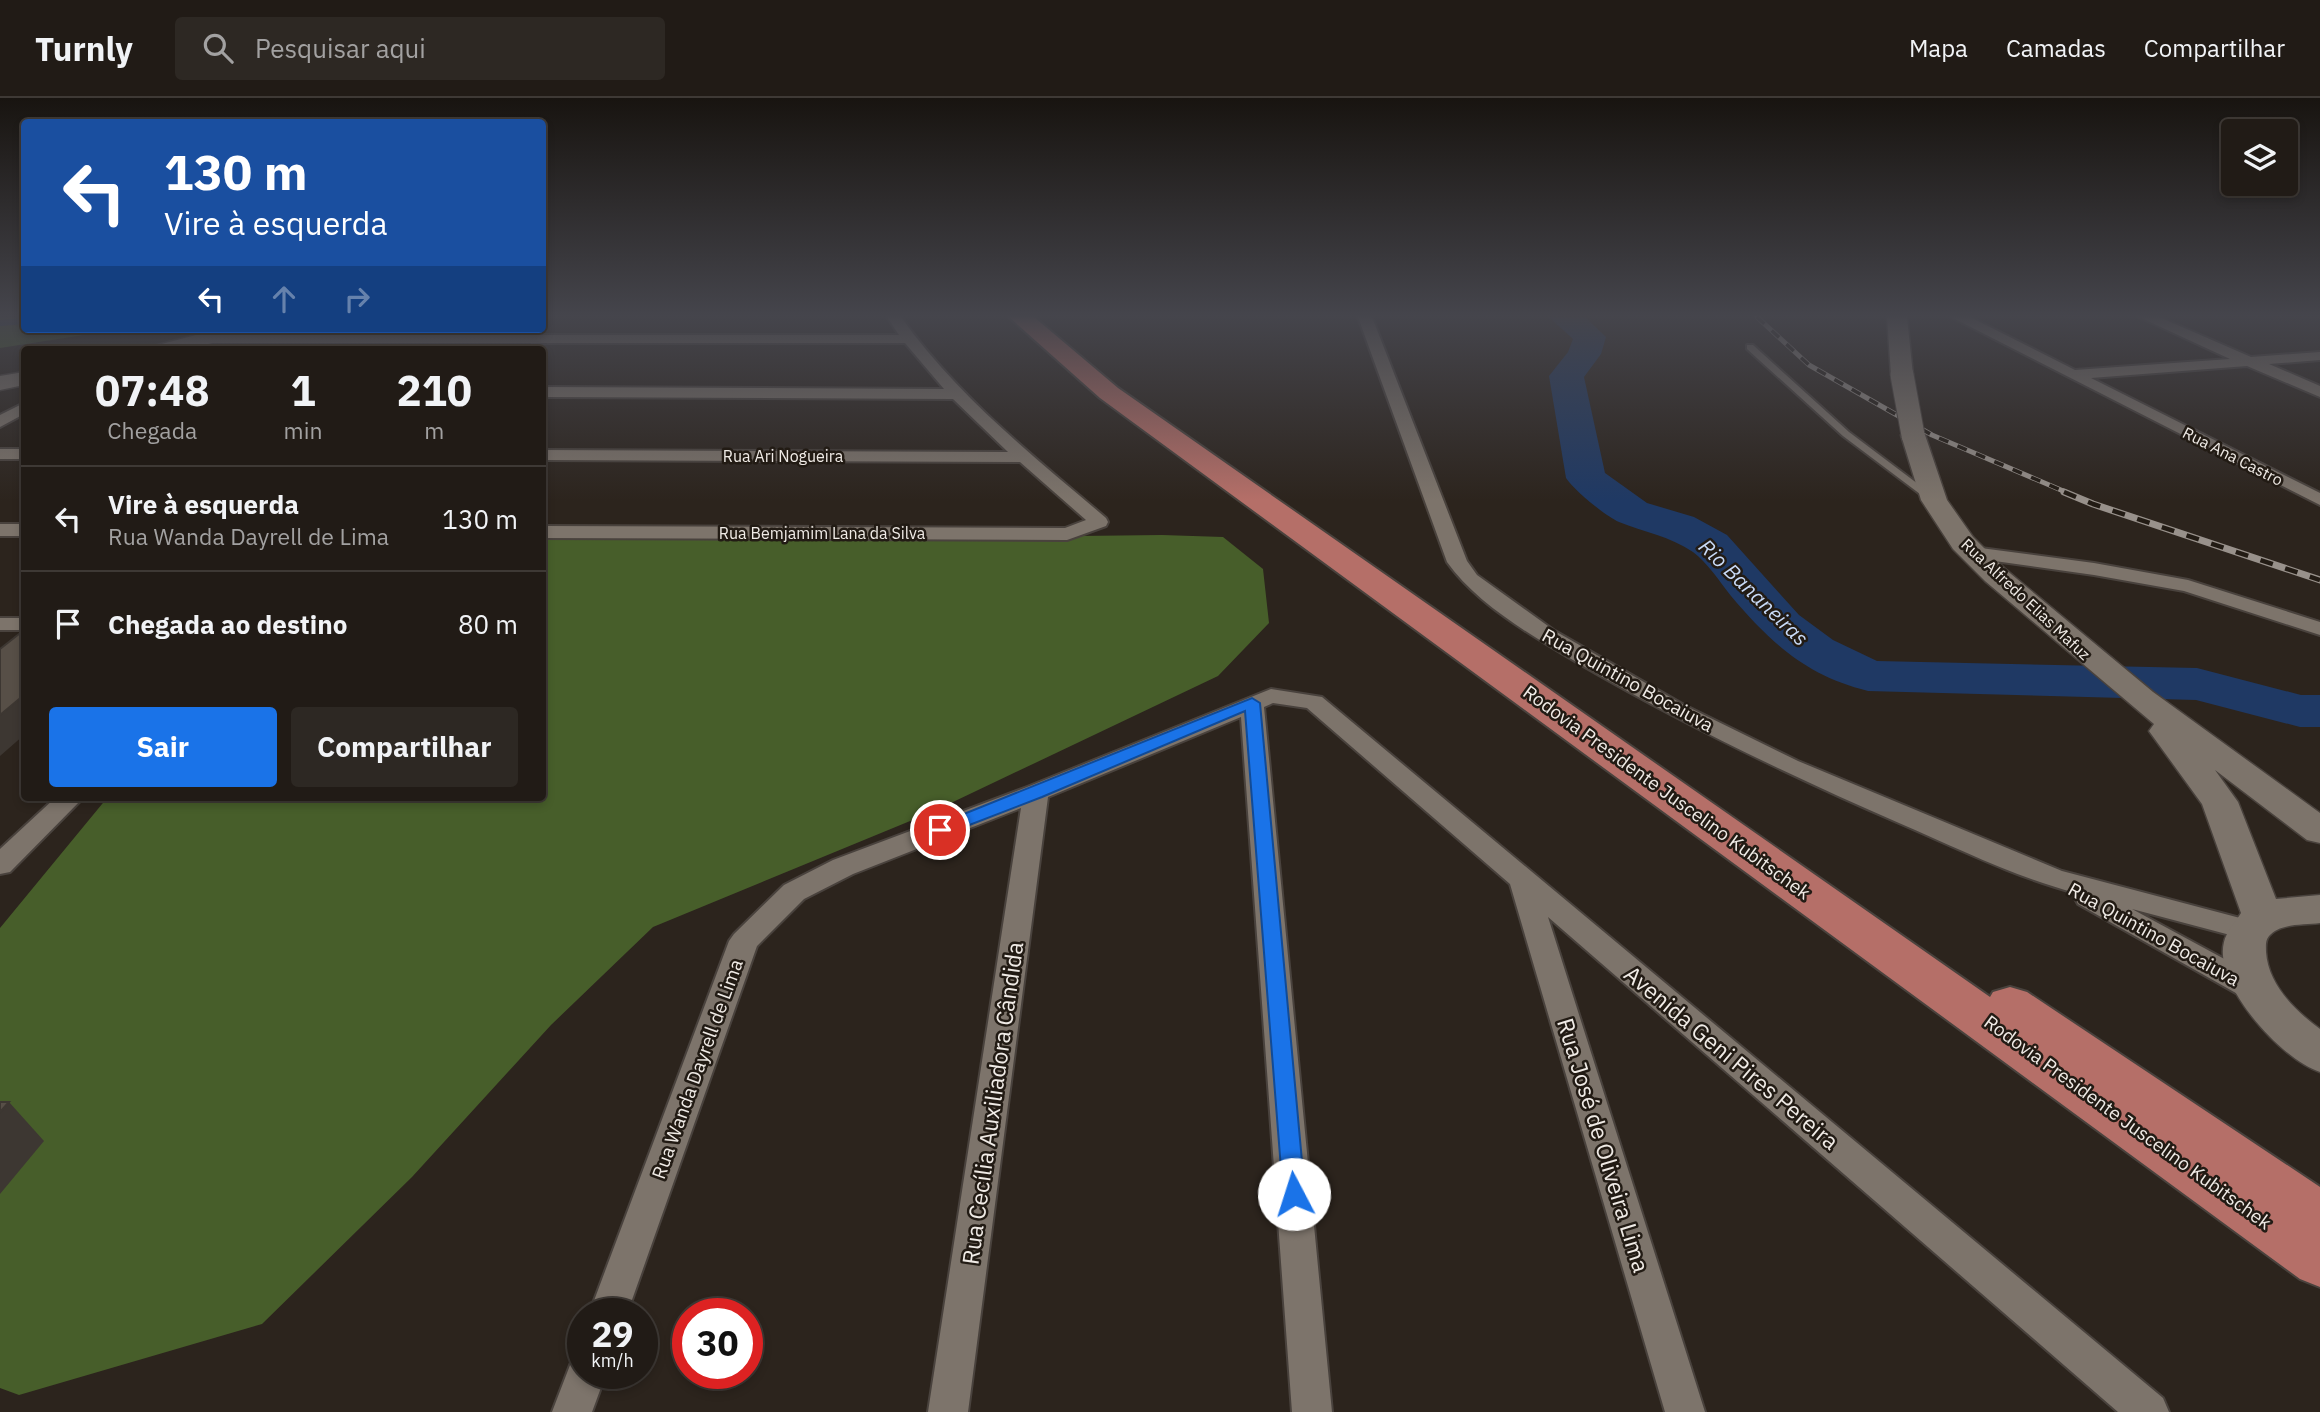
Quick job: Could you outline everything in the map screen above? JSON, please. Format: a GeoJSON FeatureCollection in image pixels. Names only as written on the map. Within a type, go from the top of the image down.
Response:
{"type":"FeatureCollection","features":[{"type":"Feature","properties":{"kind":"highway","name":"Rodovia Presidente Juscelino Kubitschek"},"geometry":{"type":"LineString","coordinates":[[1092,378],[2320,1260]]}},
{"type":"Feature","properties":{"kind":"highway","name":"Rodovia Presidente Juscelino Kubitschek"},"geometry":{"type":"LineString","coordinates":[[1118,378],[1216,452],[2100,1068],[2320,1218]]}},
{"type":"Feature","properties":{"kind":"street"},"geometry":{"type":"LineString","coordinates":[[944,378],[1024,457]]}},
{"type":"Feature","properties":{"kind":"street","name":"Rua Quintino Bocaiuva"},"geometry":{"type":"LineString","coordinates":[[1388,378],[1457,562],[1479,587],[1547,636],[1676,710],[1789,766],[2054,878],[2254,989]]}},
{"type":"Feature","properties":{"kind":"street","name":"Rua Alfredo Elias Mafuz"},"geometry":{"type":"LineString","coordinates":[[1903,378],[1913,435],[1934,500],[1973,554],[2142,700],[2320,831]]}},
{"type":"Feature","properties":{"kind":"street","name":"Rua Ana Castro"},"geometry":{"type":"LineString","coordinates":[[2079,378],[2320,500]]}},
{"type":"Feature","properties":{"kind":"street"},"geometry":{"type":"LineString","coordinates":[[2288,378],[2320,392]]}},
{"type":"Feature","properties":{"kind":"street"},"geometry":{"type":"LineString","coordinates":[[0,383],[21,380]]}},
{"type":"Feature","properties":{"kind":"street"},"geometry":{"type":"LineString","coordinates":[[546,392],[959,394]]}},
{"type":"Feature","properties":{"kind":"street"},"geometry":{"type":"LineString","coordinates":[[0,422],[21,410]]}},
{"type":"Feature","properties":{"kind":"street"},"geometry":{"type":"LineString","coordinates":[[0,454],[21,454]]}},
{"type":"Feature","properties":{"kind":"street","name":"Rua Ari Nogueira"},"geometry":{"type":"LineString","coordinates":[[546,455],[1024,457]]}},
{"type":"Feature","properties":{"kind":"street","name":"Rua Bemjamim Lana da Silva"},"geometry":{"type":"LineString","coordinates":[[546,532],[1067,534],[1099,522],[1024,457]]}},
{"type":"Feature","properties":{"kind":"street"},"geometry":{"type":"LineString","coordinates":[[0,530],[21,530]]}},
{"type":"Feature","properties":{"kind":"street"},"geometry":{"type":"LineString","coordinates":[[1973,554],[2094,569],[2188,586],[2320,629]]}},
{"type":"Feature","properties":{"kind":"street"},"geometry":{"type":"LineString","coordinates":[[0,624],[21,624]]}},
{"type":"Feature","properties":{"kind":"street","name":"Rua Wanda Dayrell de Lima"},"geometry":{"type":"LineString","coordinates":[[613,1298],[744,941],[794,892],[843,867],[1036,793],[1271,696],[1314,702]]}},
{"type":"Feature","properties":{"kind":"street","name":"Rua Alfredo Elias Mafuz"},"geometry":{"type":"LineString","coordinates":[[2142,700],[2220,802],[2256,924]]}},
{"type":"Feature","properties":{"kind":"street","name":"Avenida Geni Pires Pereira"},"geometry":{"type":"LineString","coordinates":[[1314,702],[2149,1412]]}},
{"type":"Feature","properties":{"kind":"street"},"geometry":{"type":"LineString","coordinates":[[1252,703],[1312,1412]]}},
{"type":"Feature","properties":{"kind":"street","name":"Rua Cecília Auxiliadora Cândida"},"geometry":{"type":"LineString","coordinates":[[948,1412],[1036,793]]}},
{"type":"Feature","properties":{"kind":"street"},"geometry":{"type":"LineString","coordinates":[[0,865],[67,801]]}},
{"type":"Feature","properties":{"kind":"street","name":"Rua Quintino Bocaiuva"},"geometry":{"type":"LineString","coordinates":[[2054,878],[2256,924]]}},
{"type":"Feature","properties":{"kind":"street","name":"Rua José de Oliveira Lima"},"geometry":{"type":"LineString","coordinates":[[1522,879],[1685,1412]]}},
{"type":"Feature","properties":{"kind":"street"},"geometry":{"type":"LineString","coordinates":[[2320,909],[2299,908],[2256,924],[2242,956],[2254,989],[2278,1019],[2320,1054]]}},
{"type":"Feature","properties":{"kind":"street"},"geometry":{"type":"LineString","coordinates":[[572,1412],[580,1389]]}},
{"type":"Feature","properties":{"kind":"lane"},"geometry":{"type":"LineString","coordinates":[[1784,378],[1846,434],[1934,500]]}},
{"type":"Feature","properties":{"kind":"green space"},"geometry":{"type":"Polygon","coordinates":[[[1162,535],[1223,537],[1263,569],[1269,623],[1218,676],[932,812],[653,927],[551,1025],[412,1177],[262,1324],[19,1395],[0,1388],[0,928],[105,801],[546,801],[546,536],[742,540],[1162,535]]]}},
{"type":"Feature","properties":{"kind":"building"},"geometry":{"type":"Polygon","coordinates":[[[21,632],[21,698],[0,715],[0,649],[21,632]]]}},
{"type":"Feature","properties":{"kind":"building"},"geometry":{"type":"Polygon","coordinates":[[[0,1102],[9,1102],[0,1112],[0,1102]]]}},
{"type":"Feature","properties":{"kind":"waterway","name":"Rio Bananeiras"},"geometry":{"type":"LineString","coordinates":[[1566,378],[1586,478],[1632,512],[1679,526],[1711,544],[1782,625],[1815,651],[1868,676],[2197,684],[2300,711],[2320,711]]}},
{"type":"Feature","properties":{"kind":"railway"},"geometry":{"type":"LineString","coordinates":[[1832,378],[1932,435],[2068,493]]}},
{"type":"Feature","properties":{"kind":"railway"},"geometry":{"type":"LineString","coordinates":[[2064,492],[2320,580]]}},
{"type":"Feature","properties":{"kind":"route"},"geometry":{"type":"LineString","coordinates":[[940,830],[1252,703],[1294,1194]]}}]}
